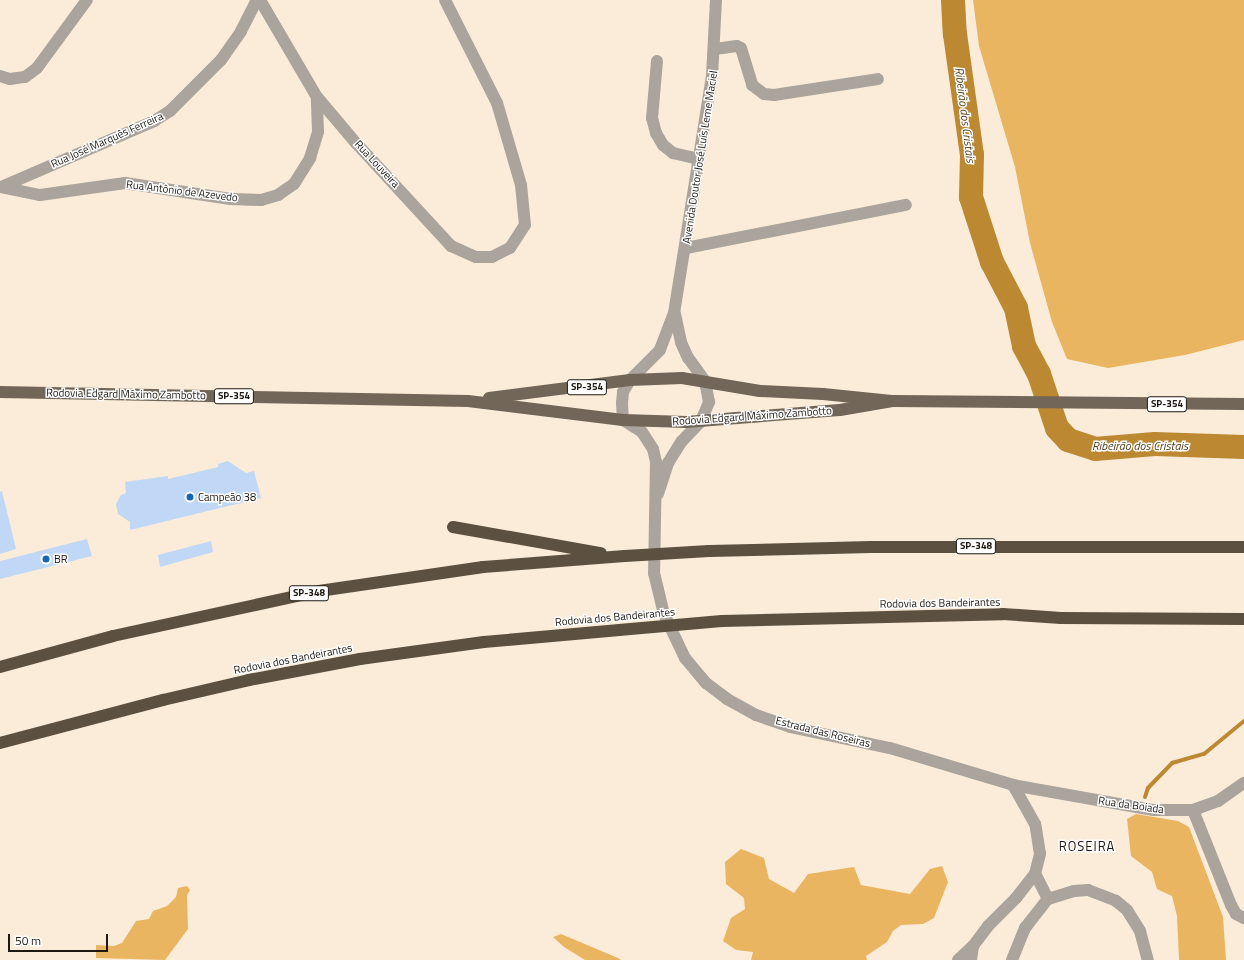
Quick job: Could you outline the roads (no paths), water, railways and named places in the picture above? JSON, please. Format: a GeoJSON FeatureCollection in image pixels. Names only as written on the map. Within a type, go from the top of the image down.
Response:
{"type":"FeatureCollection","features":[{"type":"Feature","properties":{"kind":"highway"},"geometry":{"type":"LineString","coordinates":[[453,527],[622,556]]}},
{"type":"Feature","properties":{"kind":"highway","name":"SP-348"},"geometry":{"type":"LineString","coordinates":[[0,667],[113,636],[319,591],[483,567],[709,551],[871,547],[1244,547]]}},
{"type":"Feature","properties":{"kind":"highway","name":"Rodovia dos Bandeirantes"},"geometry":{"type":"LineString","coordinates":[[0,743],[178,696],[352,661],[484,642],[722,621],[1003,614],[1061,618],[1244,619]]}},
{"type":"Feature","properties":{"kind":"main road","name":"Rodovia Edgard Máximo Zambotto"},"geometry":{"type":"LineString","coordinates":[[468,401],[630,380],[682,378],[760,391],[823,394],[892,401],[1244,404]]}},
{"type":"Feature","properties":{"kind":"main road","name":"Rodovia Edgard Máximo Zambotto"},"geometry":{"type":"LineString","coordinates":[[0,392],[468,401],[623,420],[701,421],[840,410],[892,401]]}},
{"type":"Feature","properties":{"kind":"street"},"geometry":{"type":"LineString","coordinates":[[0,76],[10,79],[25,77],[37,68],[87,0]]}},
{"type":"Feature","properties":{"kind":"street","name":"Rua Louveira"},"geometry":{"type":"LineString","coordinates":[[259,0],[316,97],[451,246],[476,257],[492,257],[510,248],[525,225],[521,185],[497,103],[445,0]]}},
{"type":"Feature","properties":{"kind":"street","name":"Rua José Marquês Ferreira"},"geometry":{"type":"LineString","coordinates":[[0,187],[154,121],[170,111],[221,60],[241,31],[259,0]]}},
{"type":"Feature","properties":{"kind":"street","name":"Avenida Doutor José Luís Leme Maciel"},"geometry":{"type":"LineString","coordinates":[[630,380],[660,350],[674,313],[686,248],[715,49],[716,0]]}},
{"type":"Feature","properties":{"kind":"street"},"geometry":{"type":"LineString","coordinates":[[715,49],[737,46],[741,48],[752,85],[764,94],[774,95],[878,79]]}},
{"type":"Feature","properties":{"kind":"street"},"geometry":{"type":"LineString","coordinates":[[658,60],[652,118],[656,133],[663,145],[673,153],[698,159]]}},
{"type":"Feature","properties":{"kind":"street","name":"Rua Antônio de Azevedo"},"geometry":{"type":"LineString","coordinates":[[0,187],[40,195],[125,183],[152,185],[203,196],[261,200],[278,195],[294,184],[310,158],[318,132],[316,97]]}},
{"type":"Feature","properties":{"kind":"street"},"geometry":{"type":"LineString","coordinates":[[686,248],[906,205]]}},
{"type":"Feature","properties":{"kind":"street","name":"Avenida Doutor José Luís Leme Maciel"},"geometry":{"type":"LineString","coordinates":[[674,313],[683,348],[705,381]]}},
{"type":"Feature","properties":{"kind":"street"},"geometry":{"type":"LineString","coordinates":[[623,420],[624,392],[630,380]]}},
{"type":"Feature","properties":{"kind":"street"},"geometry":{"type":"LineString","coordinates":[[701,421],[709,402],[705,381]]}},
{"type":"Feature","properties":{"kind":"street","name":"Estrada das Roseiras"},"geometry":{"type":"LineString","coordinates":[[623,420],[642,432],[654,449],[656,462],[654,573],[664,614],[685,658],[706,683],[727,699],[756,714],[790,727],[890,748],[1012,785]]}},
{"type":"Feature","properties":{"kind":"street","name":"Estrada das Roseiras"},"geometry":{"type":"LineString","coordinates":[[654,508],[668,463],[682,441],[701,421]]}},
{"type":"Feature","properties":{"kind":"street","name":"Rua da Boiada"},"geometry":{"type":"LineString","coordinates":[[1012,785],[1154,810],[1193,810],[1218,801],[1244,783]]}},
{"type":"Feature","properties":{"kind":"street"},"geometry":{"type":"LineString","coordinates":[[958,960],[973,946],[1035,874],[1040,854],[1035,824],[1012,785]]}},
{"type":"Feature","properties":{"kind":"street"},"geometry":{"type":"LineString","coordinates":[[1193,810],[1231,905],[1236,914],[1244,918]]}},
{"type":"Feature","properties":{"kind":"street"},"geometry":{"type":"LineString","coordinates":[[1035,874],[1048,899]]}},
{"type":"Feature","properties":{"kind":"street"},"geometry":{"type":"LineString","coordinates":[[1012,960],[1025,928],[1048,899],[1074,891],[1088,890],[1116,901],[1127,910],[1140,931],[1148,960]]}},
{"type":"Feature","properties":{"kind":"street"},"geometry":{"type":"LineString","coordinates":[[971,960],[973,946]]}},
{"type":"Feature","properties":{"kind":"waterway","name":"Ribeirão dos Cristais"},"geometry":{"type":"LineString","coordinates":[[953,0],[955,34],[972,155],[971,197],[992,262],[1016,308],[1024,346],[1039,374],[1057,428],[1068,440],[1095,449],[1155,444],[1244,447]]}},
{"type":"Feature","properties":{"kind":"waterway"},"geometry":{"type":"LineString","coordinates":[[1145,797],[1148,788],[1172,763],[1204,754],[1244,721]]}},
{"type":"Feature","properties":{"kind":"place","name":"Campeão 38"},"geometry":{"type":"Point","coordinates":[190,497]}},
{"type":"Feature","properties":{"kind":"place","name":"BR"},"geometry":{"type":"Point","coordinates":[46,559]}},
{"type":"Feature","properties":{"kind":"district","name":"ROSEIRA"},"geometry":{"type":"Point","coordinates":[1087,846]}}]}
